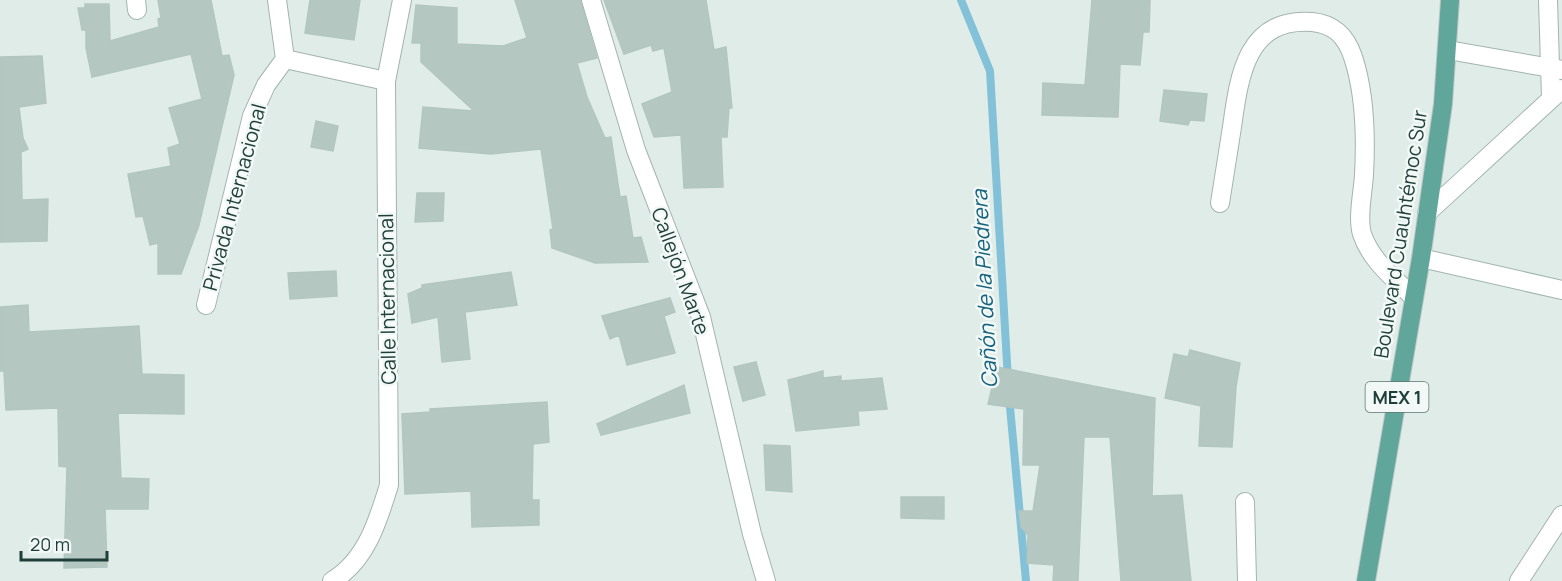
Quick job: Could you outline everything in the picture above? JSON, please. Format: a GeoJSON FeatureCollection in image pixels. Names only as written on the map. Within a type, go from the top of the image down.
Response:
{"type":"FeatureCollection","features":[{"type":"Feature","properties":{"kind":"main road","name":"Boulevard Cuauhtémoc Sur"},"geometry":{"type":"LineString","coordinates":[[1366,581],[1421,258],[1448,50],[1450,0]]}},
{"type":"Feature","properties":{"kind":"street"},"geometry":{"type":"LineString","coordinates":[[277,0],[285,59],[386,81]]}},
{"type":"Feature","properties":{"kind":"street","name":"Calle Internacional"},"geometry":{"type":"LineString","coordinates":[[332,581],[342,575],[372,537],[389,485],[386,81],[402,0]]}},
{"type":"Feature","properties":{"kind":"street","name":"Callejón Marte"},"geometry":{"type":"LineString","coordinates":[[591,0],[636,150],[701,317],[752,534],[766,581]]}},
{"type":"Feature","properties":{"kind":"street"},"geometry":{"type":"LineString","coordinates":[[1427,213],[1556,93],[1556,68],[1548,0]]}},
{"type":"Feature","properties":{"kind":"street"},"geometry":{"type":"LineString","coordinates":[[1220,203],[1240,74],[1258,40],[1278,26],[1302,21],[1325,23],[1342,33],[1353,58],[1362,108],[1364,172],[1361,232],[1372,257],[1413,297]]}},
{"type":"Feature","properties":{"kind":"street"},"geometry":{"type":"LineString","coordinates":[[1448,50],[1556,68]]}},
{"type":"Feature","properties":{"kind":"street","name":"Privada Internacional"},"geometry":{"type":"LineString","coordinates":[[206,305],[252,116],[266,85],[285,59]]}},
{"type":"Feature","properties":{"kind":"street"},"geometry":{"type":"LineString","coordinates":[[1421,258],[1562,290]]}},
{"type":"Feature","properties":{"kind":"street"},"geometry":{"type":"LineString","coordinates":[[1245,502],[1247,581]]}},
{"type":"Feature","properties":{"kind":"street"},"geometry":{"type":"LineString","coordinates":[[1519,581],[1562,515]]}},
{"type":"Feature","properties":{"kind":"building"},"geometry":{"type":"Polygon","coordinates":[[[158,0],[211,0],[222,56],[229,55],[234,75],[199,225],[181,274],[158,274],[158,243],[150,245],[143,216],[136,217],[128,174],[171,166],[168,148],[180,144],[169,108],[202,99],[191,54],[92,77],[86,48],[86,30],[82,30],[78,8],[85,8],[85,4],[109,4],[110,41],[159,27],[158,19],[161,18],[158,0]]]}},
{"type":"Feature","properties":{"kind":"building"},"geometry":{"type":"Polygon","coordinates":[[[310,0],[360,0],[354,40],[305,33],[310,0]]]}},
{"type":"Feature","properties":{"kind":"building"},"geometry":{"type":"Polygon","coordinates":[[[515,0],[580,0],[597,58],[577,63],[587,97],[605,138],[611,137],[620,197],[626,196],[633,238],[641,237],[648,262],[595,263],[552,248],[550,230],[553,229],[541,149],[491,154],[419,148],[423,107],[474,111],[421,62],[421,43],[412,43],[416,5],[457,8],[457,44],[503,46],[527,38],[515,0]]]}},
{"type":"Feature","properties":{"kind":"building"},"geometry":{"type":"Polygon","coordinates":[[[604,0],[706,0],[714,50],[726,47],[732,108],[729,108],[727,137],[721,137],[723,187],[684,188],[681,135],[654,137],[642,104],[672,92],[664,48],[653,51],[651,45],[624,54],[604,0]]]}},
{"type":"Feature","properties":{"kind":"building"},"geometry":{"type":"Polygon","coordinates":[[[1092,0],[1150,0],[1149,32],[1143,32],[1140,65],[1120,64],[1118,117],[1042,115],[1043,83],[1085,85],[1092,0]]]}},
{"type":"Feature","properties":{"kind":"building"},"geometry":{"type":"Polygon","coordinates":[[[42,56],[46,103],[19,107],[23,138],[28,149],[21,152],[22,200],[48,199],[47,241],[0,242],[0,57],[42,56]]]}},
{"type":"Feature","properties":{"kind":"building"},"geometry":{"type":"Polygon","coordinates":[[[1164,90],[1207,94],[1204,121],[1190,120],[1188,125],[1160,121],[1164,90]]]}},
{"type":"Feature","properties":{"kind":"building"},"geometry":{"type":"Polygon","coordinates":[[[316,121],[338,126],[333,151],[311,147],[316,121]]]}},
{"type":"Feature","properties":{"kind":"building"},"geometry":{"type":"Polygon","coordinates":[[[417,193],[444,193],[443,221],[415,222],[417,193]]]}},
{"type":"Feature","properties":{"kind":"building"},"geometry":{"type":"Polygon","coordinates":[[[336,271],[337,296],[290,299],[288,273],[336,271]]]}},
{"type":"Feature","properties":{"kind":"building"},"geometry":{"type":"Polygon","coordinates":[[[511,272],[517,305],[465,312],[470,359],[442,362],[438,317],[412,323],[408,294],[422,288],[422,285],[511,272]]]}},
{"type":"Feature","properties":{"kind":"building"},"geometry":{"type":"Polygon","coordinates":[[[670,298],[675,312],[664,316],[675,353],[627,365],[619,335],[610,339],[602,316],[670,298]]]}},
{"type":"Feature","properties":{"kind":"building"},"geometry":{"type":"Polygon","coordinates":[[[28,305],[29,332],[139,326],[142,374],[184,375],[184,414],[118,413],[121,478],[149,479],[148,509],[105,509],[107,567],[64,568],[67,467],[59,466],[58,408],[6,410],[4,371],[0,371],[0,307],[28,305]]]}},
{"type":"Feature","properties":{"kind":"building"},"geometry":{"type":"Polygon","coordinates":[[[1190,350],[1240,363],[1232,447],[1199,446],[1201,406],[1165,398],[1174,354],[1188,357],[1190,350]]]}},
{"type":"Feature","properties":{"kind":"building"},"geometry":{"type":"Polygon","coordinates":[[[756,362],[765,395],[743,401],[734,367],[756,362]]]}},
{"type":"Feature","properties":{"kind":"building"},"geometry":{"type":"Polygon","coordinates":[[[997,367],[1155,398],[1152,496],[1182,495],[1191,581],[1121,581],[1110,437],[1084,437],[1078,581],[1053,581],[1054,565],[1027,563],[1028,535],[1021,527],[1019,511],[1033,511],[1040,465],[1023,465],[1024,409],[988,404],[997,367]]]}},
{"type":"Feature","properties":{"kind":"building"},"geometry":{"type":"Polygon","coordinates":[[[823,371],[823,378],[841,376],[841,381],[882,378],[887,409],[858,411],[859,425],[796,431],[788,380],[823,371]]]}},
{"type":"Feature","properties":{"kind":"building"},"geometry":{"type":"Polygon","coordinates":[[[684,385],[690,413],[601,435],[597,424],[684,385]]]}},
{"type":"Feature","properties":{"kind":"building"},"geometry":{"type":"Polygon","coordinates":[[[547,402],[549,442],[533,444],[532,500],[539,500],[539,525],[472,527],[471,491],[405,494],[402,414],[430,412],[430,409],[547,402]]]}},
{"type":"Feature","properties":{"kind":"building"},"geometry":{"type":"Polygon","coordinates":[[[764,445],[790,446],[792,492],[766,490],[764,445]]]}},
{"type":"Feature","properties":{"kind":"building"},"geometry":{"type":"Polygon","coordinates":[[[901,497],[944,497],[944,519],[901,518],[901,497]]]}},
{"type":"Feature","properties":{"kind":"waterway","name":"Cañón de la Piedrera"},"geometry":{"type":"LineString","coordinates":[[961,0],[990,71],[1008,380]]}},
{"type":"Feature","properties":{"kind":"waterway","name":"Cañón de la Piedrera"},"geometry":{"type":"LineString","coordinates":[[1009,396],[1026,581]]}}]}
